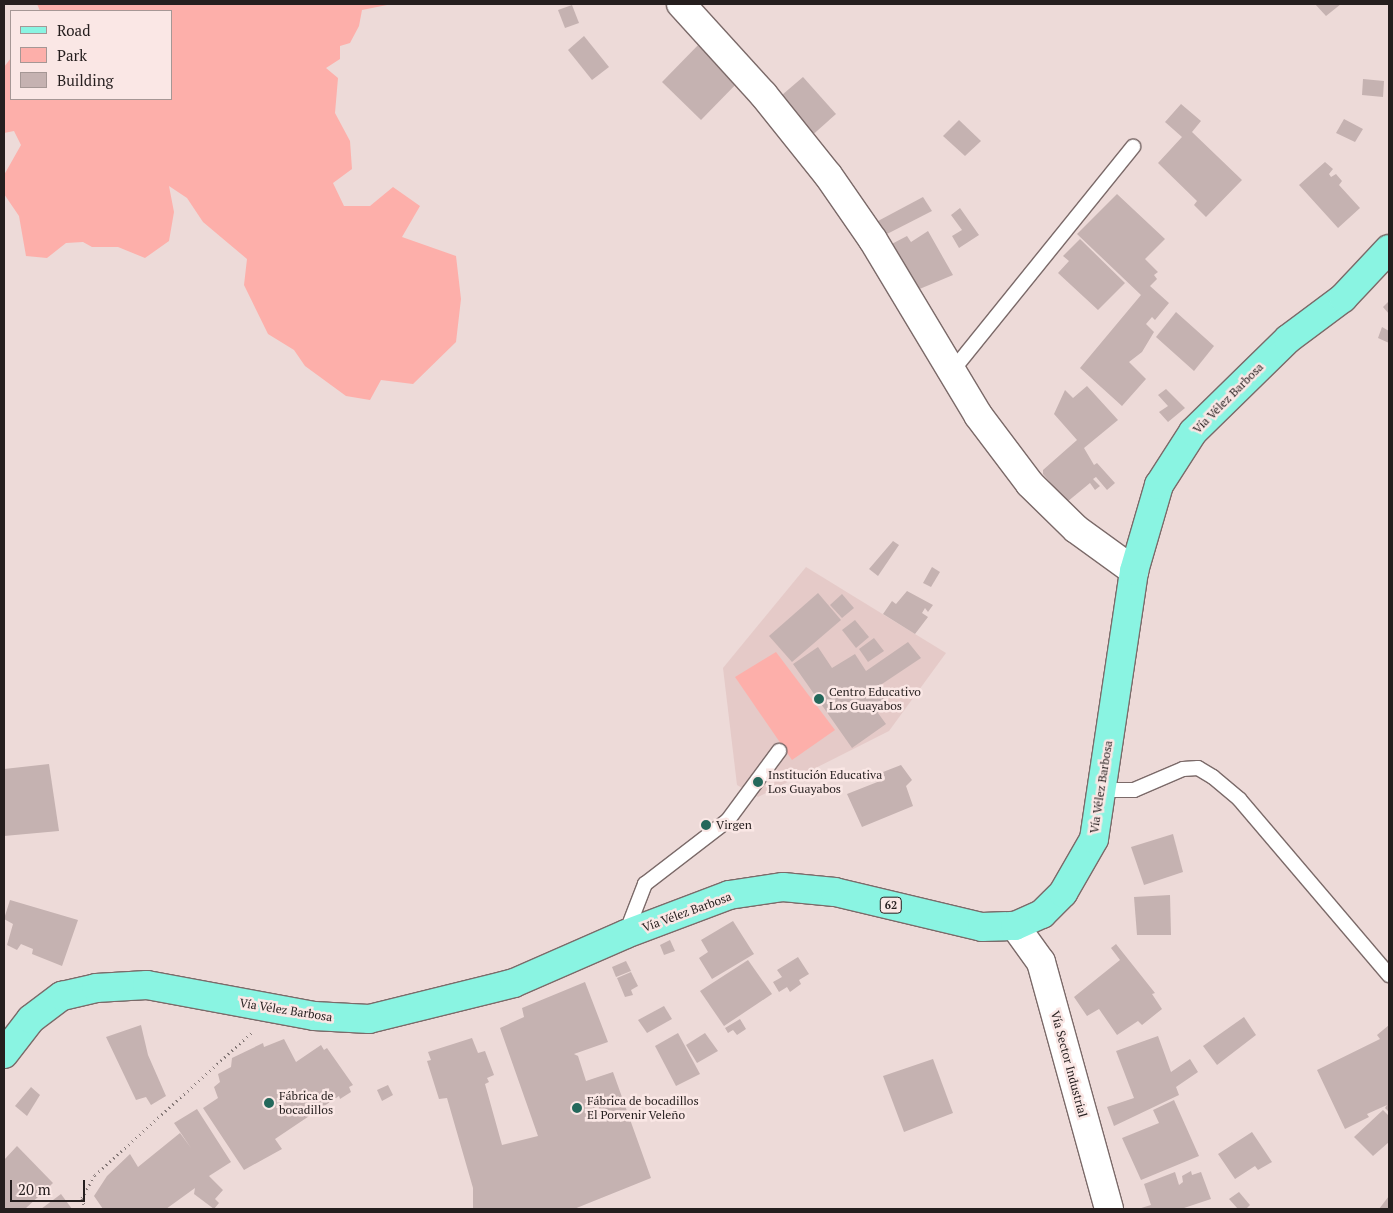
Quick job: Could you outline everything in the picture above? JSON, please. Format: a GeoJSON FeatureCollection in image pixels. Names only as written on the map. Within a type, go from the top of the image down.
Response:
{"type":"FeatureCollection","features":[{"type":"Feature","properties":{"kind":"main road","name":"Vía Vélez Barbosa"},"geometry":{"type":"LineString","coordinates":[[4,1054],[32,1019],[62,996],[96,988],[148,985],[314,1016],[369,1019],[514,983],[626,934],[729,895],[783,887],[836,892],[982,928],[1015,926],[1042,914],[1063,893],[1094,839],[1134,571],[1159,486],[1193,432],[1288,339],[1343,298],[1389,249]]}},
{"type":"Feature","properties":{"kind":"street"},"geometry":{"type":"LineString","coordinates":[[681,4],[763,94],[828,175],[873,240],[953,370],[978,415],[1030,484],[1076,529],[1134,571]]}},
{"type":"Feature","properties":{"kind":"street","name":"Vía Sector Industrial"},"geometry":{"type":"LineString","coordinates":[[1015,926],[1041,962],[1109,1209]]}},
{"type":"Feature","properties":{"kind":"lane"},"geometry":{"type":"LineString","coordinates":[[953,370],[1133,147]]}},
{"type":"Feature","properties":{"kind":"lane"},"geometry":{"type":"LineString","coordinates":[[626,934],[645,884],[728,820],[779,751]]}},
{"type":"Feature","properties":{"kind":"lane"},"geometry":{"type":"LineString","coordinates":[[1101,790],[1134,790],[1183,769],[1198,768],[1213,777],[1240,800],[1389,975]]}},
{"type":"Feature","properties":{"kind":"path"},"geometry":{"type":"LineString","coordinates":[[86,1209],[82,1198],[95,1175],[232,1048],[280,1010]]}},
{"type":"Feature","properties":{"kind":"shaded area","name":"Centro Educativo Los Guayabos"},"geometry":{"type":"Polygon","coordinates":[[[806,567],[946,653],[889,731],[758,797],[737,785],[723,668],[806,567]]]}},
{"type":"Feature","properties":{"kind":"green space"},"geometry":{"type":"Polygon","coordinates":[[[37,4],[392,4],[362,10],[359,26],[350,43],[340,46],[340,59],[326,68],[338,78],[335,113],[350,141],[352,169],[333,183],[344,206],[370,206],[393,187],[420,206],[402,237],[456,256],[461,299],[456,342],[413,384],[381,380],[370,400],[346,396],[305,366],[294,350],[268,334],[244,285],[247,259],[203,222],[187,198],[169,186],[174,212],[169,241],[145,258],[118,247],[92,247],[83,242],[66,243],[47,258],[26,256],[19,216],[4,194],[4,175],[21,145],[14,131],[4,133],[4,67],[10,59],[10,100],[172,100],[172,10],[40,10],[37,4]]]}},
{"type":"Feature","properties":{"kind":"green space"},"geometry":{"type":"Polygon","coordinates":[[[776,652],[835,730],[792,760],[735,677],[776,652]]]}},
{"type":"Feature","properties":{"kind":"building"},"geometry":{"type":"Polygon","coordinates":[[[1315,4],[1341,4],[1326,16],[1315,4]]]}},
{"type":"Feature","properties":{"kind":"building"},"geometry":{"type":"Polygon","coordinates":[[[572,5],[579,23],[565,28],[558,10],[572,5]]]}},
{"type":"Feature","properties":{"kind":"building"},"geometry":{"type":"Polygon","coordinates":[[[584,36],[609,67],[592,80],[568,50],[584,36]]]}},
{"type":"Feature","properties":{"kind":"building"},"geometry":{"type":"Polygon","coordinates":[[[704,39],[743,77],[701,120],[662,82],[704,39]]]}},
{"type":"Feature","properties":{"kind":"building"},"geometry":{"type":"Polygon","coordinates":[[[803,77],[836,114],[808,139],[775,101],[803,77]]]}},
{"type":"Feature","properties":{"kind":"building"},"geometry":{"type":"Polygon","coordinates":[[[1363,79],[1384,81],[1383,97],[1362,95],[1363,79]]]}},
{"type":"Feature","properties":{"kind":"building"},"geometry":{"type":"Polygon","coordinates":[[[1181,104],[1201,121],[1192,132],[1242,180],[1206,217],[1194,205],[1197,201],[1158,163],[1182,137],[1165,122],[1181,104]]]}},
{"type":"Feature","properties":{"kind":"building"},"geometry":{"type":"Polygon","coordinates":[[[1344,119],[1363,129],[1355,142],[1336,133],[1344,119]]]}},
{"type":"Feature","properties":{"kind":"building"},"geometry":{"type":"Polygon","coordinates":[[[959,120],[981,141],[965,156],[943,136],[959,120]]]}},
{"type":"Feature","properties":{"kind":"building"},"geometry":{"type":"Polygon","coordinates":[[[1325,162],[1333,169],[1329,174],[1331,177],[1336,174],[1342,181],[1339,185],[1360,208],[1338,228],[1299,185],[1325,162]]]}},
{"type":"Feature","properties":{"kind":"building"},"geometry":{"type":"Polygon","coordinates":[[[1117,194],[1165,239],[1145,259],[1158,272],[1154,275],[1157,279],[1150,286],[1169,303],[1155,320],[1152,317],[1146,324],[1154,332],[1142,352],[1129,362],[1146,379],[1122,406],[1080,368],[1141,295],[1077,234],[1117,194]]]}},
{"type":"Feature","properties":{"kind":"building"},"geometry":{"type":"Polygon","coordinates":[[[923,197],[932,211],[887,234],[878,221],[923,197]]]}},
{"type":"Feature","properties":{"kind":"building"},"geometry":{"type":"Polygon","coordinates":[[[960,208],[979,235],[959,248],[952,236],[962,230],[951,215],[960,208]]]}},
{"type":"Feature","properties":{"kind":"building"},"geometry":{"type":"Polygon","coordinates":[[[928,231],[953,275],[910,293],[884,248],[907,236],[911,242],[928,231]]]}},
{"type":"Feature","properties":{"kind":"building"},"geometry":{"type":"Polygon","coordinates":[[[1080,239],[1125,283],[1098,310],[1058,273],[1069,261],[1063,256],[1080,239]]]}},
{"type":"Feature","properties":{"kind":"building"},"geometry":{"type":"Polygon","coordinates":[[[1389,301],[1389,314],[1383,307],[1389,301]]]}},
{"type":"Feature","properties":{"kind":"building"},"geometry":{"type":"Polygon","coordinates":[[[1176,312],[1214,346],[1194,371],[1156,337],[1176,312]]]}},
{"type":"Feature","properties":{"kind":"building"},"geometry":{"type":"Polygon","coordinates":[[[1382,327],[1389,331],[1389,343],[1378,338],[1382,327]]]}},
{"type":"Feature","properties":{"kind":"building"},"geometry":{"type":"Polygon","coordinates":[[[1087,386],[1118,420],[1084,448],[1094,465],[1097,463],[1115,483],[1107,490],[1096,477],[1093,479],[1100,486],[1095,490],[1090,483],[1067,502],[1043,474],[1043,470],[1077,440],[1054,414],[1065,390],[1073,398],[1087,386]]]}},
{"type":"Feature","properties":{"kind":"building"},"geometry":{"type":"Polygon","coordinates":[[[1166,389],[1185,408],[1168,422],[1159,412],[1168,406],[1158,395],[1166,389]]]}},
{"type":"Feature","properties":{"kind":"building"},"geometry":{"type":"Polygon","coordinates":[[[893,541],[899,545],[878,576],[869,569],[893,541]]]}},
{"type":"Feature","properties":{"kind":"building"},"geometry":{"type":"Polygon","coordinates":[[[932,567],[940,572],[931,587],[923,583],[932,567]]]}},
{"type":"Feature","properties":{"kind":"building"},"geometry":{"type":"Polygon","coordinates":[[[907,591],[933,605],[928,612],[925,608],[922,613],[928,617],[915,634],[883,614],[892,601],[896,604],[907,591]]]}},
{"type":"Feature","properties":{"kind":"building"},"geometry":{"type":"Polygon","coordinates":[[[818,593],[841,620],[792,662],[769,636],[818,593]]]}},
{"type":"Feature","properties":{"kind":"building"},"geometry":{"type":"Polygon","coordinates":[[[842,594],[854,608],[842,618],[830,605],[842,594]]]}},
{"type":"Feature","properties":{"kind":"building"},"geometry":{"type":"Polygon","coordinates":[[[855,620],[869,637],[856,648],[842,630],[855,620]]]}},
{"type":"Feature","properties":{"kind":"building"},"geometry":{"type":"Polygon","coordinates":[[[874,638],[884,651],[868,662],[859,649],[874,638]]]}},
{"type":"Feature","properties":{"kind":"building"},"geometry":{"type":"Polygon","coordinates":[[[908,642],[921,658],[876,688],[889,706],[878,713],[886,724],[852,748],[793,664],[818,647],[832,668],[855,654],[866,671],[908,642]]]}},
{"type":"Feature","properties":{"kind":"building"},"geometry":{"type":"Polygon","coordinates":[[[49,764],[59,831],[4,836],[4,769],[49,764]]]}},
{"type":"Feature","properties":{"kind":"building"},"geometry":{"type":"Polygon","coordinates":[[[901,765],[912,780],[906,786],[913,806],[862,827],[847,794],[885,779],[883,772],[901,765]]]}},
{"type":"Feature","properties":{"kind":"building"},"geometry":{"type":"Polygon","coordinates":[[[1173,834],[1183,872],[1144,885],[1131,847],[1173,834]]]}},
{"type":"Feature","properties":{"kind":"building"},"geometry":{"type":"Polygon","coordinates":[[[1170,895],[1171,935],[1137,935],[1134,897],[1170,895]]]}},
{"type":"Feature","properties":{"kind":"building"},"geometry":{"type":"Polygon","coordinates":[[[10,900],[78,920],[62,966],[32,954],[33,949],[21,944],[17,950],[7,945],[13,924],[4,919],[10,900]]]}},
{"type":"Feature","properties":{"kind":"building"},"geometry":{"type":"Polygon","coordinates":[[[733,921],[754,954],[712,979],[699,958],[708,952],[701,940],[733,921]]]}},
{"type":"Feature","properties":{"kind":"building"},"geometry":{"type":"Polygon","coordinates":[[[670,940],[675,951],[664,955],[660,945],[670,940]]]}},
{"type":"Feature","properties":{"kind":"building"},"geometry":{"type":"Polygon","coordinates":[[[1116,944],[1155,993],[1152,994],[1162,1009],[1142,1025],[1138,1021],[1117,1035],[1099,1009],[1087,1016],[1074,997],[1120,960],[1111,948],[1116,944]]]}},
{"type":"Feature","properties":{"kind":"building"},"geometry":{"type":"Polygon","coordinates":[[[798,957],[809,974],[799,980],[801,984],[790,992],[787,987],[779,992],[773,982],[782,977],[777,970],[798,957]]]}},
{"type":"Feature","properties":{"kind":"building"},"geometry":{"type":"Polygon","coordinates":[[[748,960],[772,994],[724,1026],[700,991],[748,960]]]}},
{"type":"Feature","properties":{"kind":"building"},"geometry":{"type":"Polygon","coordinates":[[[626,961],[631,971],[616,977],[612,967],[626,961]]]}},
{"type":"Feature","properties":{"kind":"building"},"geometry":{"type":"Polygon","coordinates":[[[631,972],[638,986],[631,990],[633,995],[625,997],[617,978],[631,972]]]}},
{"type":"Feature","properties":{"kind":"building"},"geometry":{"type":"Polygon","coordinates":[[[585,982],[608,1042],[574,1054],[578,1056],[586,1081],[613,1072],[651,1178],[574,1209],[473,1209],[473,1188],[447,1098],[439,1099],[427,1061],[431,1060],[428,1052],[472,1038],[478,1053],[485,1051],[494,1075],[487,1078],[489,1082],[485,1084],[502,1145],[538,1136],[500,1028],[524,1017],[522,1008],[585,982]]]}},
{"type":"Feature","properties":{"kind":"building"},"geometry":{"type":"Polygon","coordinates":[[[664,1006],[672,1019],[647,1033],[638,1020],[664,1006]]]}},
{"type":"Feature","properties":{"kind":"building"},"geometry":{"type":"Polygon","coordinates":[[[1244,1017],[1256,1035],[1217,1065],[1203,1046],[1244,1017]]]}},
{"type":"Feature","properties":{"kind":"building"},"geometry":{"type":"Polygon","coordinates":[[[740,1019],[746,1029],[737,1035],[733,1030],[728,1033],[725,1028],[740,1019]]]}},
{"type":"Feature","properties":{"kind":"building"},"geometry":{"type":"Polygon","coordinates":[[[141,1025],[148,1055],[166,1096],[151,1105],[146,1097],[136,1100],[106,1037],[141,1025]]]}},
{"type":"Feature","properties":{"kind":"building"},"geometry":{"type":"Polygon","coordinates":[[[1389,1025],[1389,1112],[1385,1108],[1387,1105],[1367,1114],[1369,1117],[1345,1129],[1317,1070],[1380,1039],[1377,1035],[1389,1025]]]}},
{"type":"Feature","properties":{"kind":"building"},"geometry":{"type":"Polygon","coordinates":[[[678,1033],[700,1074],[676,1086],[655,1046],[678,1033]]]}},
{"type":"Feature","properties":{"kind":"building"},"geometry":{"type":"Polygon","coordinates":[[[705,1033],[718,1051],[697,1063],[686,1045],[705,1033]]]}},
{"type":"Feature","properties":{"kind":"building"},"geometry":{"type":"Polygon","coordinates":[[[1158,1036],[1171,1072],[1190,1059],[1198,1072],[1176,1087],[1179,1095],[1114,1126],[1107,1107],[1134,1098],[1116,1051],[1158,1036]]]}},
{"type":"Feature","properties":{"kind":"building","name":"Fábrica de bocadillos"},"geometry":{"type":"Polygon","coordinates":[[[284,1039],[296,1062],[321,1045],[324,1050],[327,1048],[353,1085],[349,1087],[351,1092],[340,1099],[339,1096],[275,1139],[282,1149],[244,1170],[203,1108],[218,1098],[214,1087],[220,1082],[218,1074],[231,1067],[232,1058],[263,1043],[264,1047],[284,1039]]]}},
{"type":"Feature","properties":{"kind":"building"},"geometry":{"type":"Polygon","coordinates":[[[933,1059],[953,1113],[904,1132],[883,1076],[933,1059]]]}},
{"type":"Feature","properties":{"kind":"building"},"geometry":{"type":"Polygon","coordinates":[[[388,1085],[393,1095],[382,1101],[377,1090],[388,1085]]]}},
{"type":"Feature","properties":{"kind":"building"},"geometry":{"type":"Polygon","coordinates":[[[31,1087],[40,1095],[27,1116],[15,1106],[31,1087]]]}},
{"type":"Feature","properties":{"kind":"building"},"geometry":{"type":"Polygon","coordinates":[[[1174,1100],[1199,1156],[1141,1180],[1122,1138],[1159,1123],[1153,1110],[1174,1100]]]}},
{"type":"Feature","properties":{"kind":"building"},"geometry":{"type":"Polygon","coordinates":[[[197,1109],[231,1162],[209,1176],[223,1190],[215,1199],[219,1203],[214,1209],[194,1194],[195,1188],[166,1209],[103,1209],[94,1196],[107,1176],[130,1154],[138,1167],[180,1133],[191,1148],[174,1123],[197,1109]]]}},
{"type":"Feature","properties":{"kind":"building"},"geometry":{"type":"Polygon","coordinates":[[[1383,1110],[1389,1116],[1389,1142],[1373,1156],[1354,1137],[1383,1110]]]}},
{"type":"Feature","properties":{"kind":"building"},"geometry":{"type":"Polygon","coordinates":[[[1252,1132],[1272,1162],[1258,1170],[1255,1166],[1235,1179],[1218,1154],[1252,1132]]]}},
{"type":"Feature","properties":{"kind":"building"},"geometry":{"type":"Polygon","coordinates":[[[17,1146],[53,1183],[25,1209],[4,1209],[4,1160],[17,1146]]]}},
{"type":"Feature","properties":{"kind":"building"},"geometry":{"type":"Polygon","coordinates":[[[1191,1171],[1192,1175],[1201,1172],[1211,1199],[1181,1209],[1138,1209],[1151,1205],[1144,1184],[1175,1172],[1179,1185],[1183,1182],[1182,1176],[1191,1171]]]}},
{"type":"Feature","properties":{"kind":"building"},"geometry":{"type":"Polygon","coordinates":[[[1239,1192],[1250,1205],[1246,1209],[1238,1209],[1229,1199],[1239,1192]]]}},
{"type":"Feature","properties":{"kind":"building"},"geometry":{"type":"Polygon","coordinates":[[[61,1194],[72,1209],[41,1209],[61,1194]]]}},
{"type":"Feature","properties":{"kind":"building"},"geometry":{"type":"Polygon","coordinates":[[[1389,1196],[1389,1209],[1379,1209],[1389,1196]]]}},
{"type":"Feature","properties":{"kind":"place","name":"Centro Educativo Los Guayabos"},"geometry":{"type":"Point","coordinates":[819,699]}},
{"type":"Feature","properties":{"kind":"place","name":"Institución Educativa Los Guayabos"},"geometry":{"type":"Point","coordinates":[758,782]}},
{"type":"Feature","properties":{"kind":"place","name":"Virgen"},"geometry":{"type":"Point","coordinates":[706,825]}},
{"type":"Feature","properties":{"kind":"place","name":"Fábrica de bocadillos"},"geometry":{"type":"Point","coordinates":[269,1103]}},
{"type":"Feature","properties":{"kind":"place","name":"Fábrica de bocadillos El Porvenir Veleño"},"geometry":{"type":"Point","coordinates":[577,1108]}}]}
